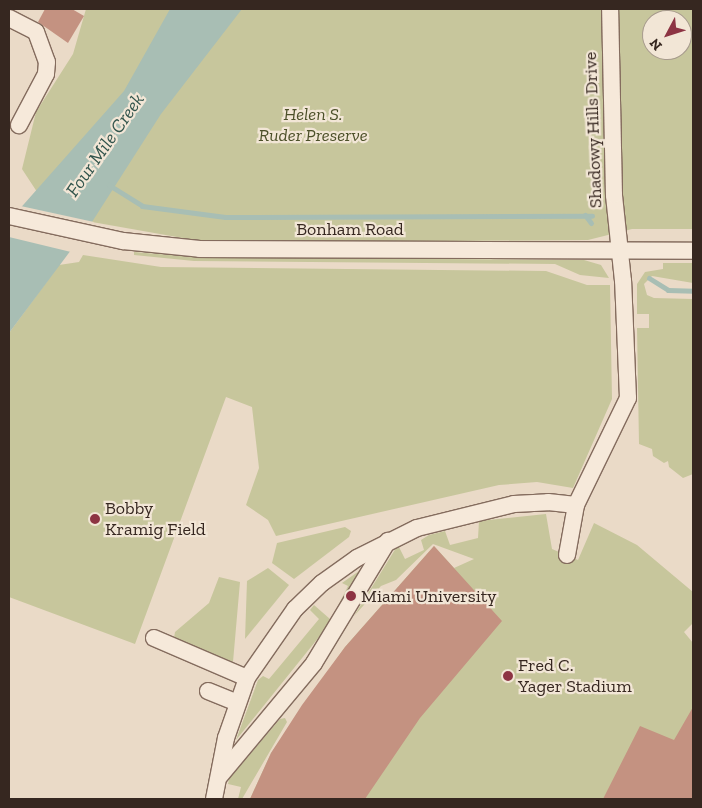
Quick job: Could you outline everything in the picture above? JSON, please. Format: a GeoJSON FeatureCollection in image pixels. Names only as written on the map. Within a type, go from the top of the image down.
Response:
{"type":"FeatureCollection","features":[{"type":"Feature","properties":{"kind":"street","name":"Shadowy Hills Drive"},"geometry":{"type":"LineString","coordinates":[[566,555],[576,506],[628,398],[619,251],[610,9]]}},
{"type":"Feature","properties":{"kind":"street"},"geometry":{"type":"LineString","coordinates":[[9,18],[36,32],[47,62],[46,74],[19,125]]}},
{"type":"Feature","properties":{"kind":"street","name":"Bonham Road"},"geometry":{"type":"LineString","coordinates":[[9,216],[96,235],[200,248],[693,251]]}},
{"type":"Feature","properties":{"kind":"street"},"geometry":{"type":"LineString","coordinates":[[214,799],[226,738],[247,678],[295,609],[322,583],[388,541],[417,528],[472,512],[548,502],[576,506]]}},
{"type":"Feature","properties":{"kind":"street"},"geometry":{"type":"LineString","coordinates":[[220,776],[314,662],[388,541]]}},
{"type":"Feature","properties":{"kind":"street"},"geometry":{"type":"LineString","coordinates":[[154,638],[247,678]]}},
{"type":"Feature","properties":{"kind":"street"},"geometry":{"type":"LineString","coordinates":[[208,691],[238,703]]}},
{"type":"Feature","properties":{"kind":"green space","name":"Helen S. Ruder Preserve"},"geometry":{"type":"Polygon","coordinates":[[[86,9],[693,9],[693,229],[632,229],[588,240],[211,243],[92,222],[41,198],[22,169],[36,112],[73,54],[86,9]]]}},
{"type":"Feature","properties":{"kind":"green space"},"geometry":{"type":"Polygon","coordinates":[[[134,252],[194,257],[584,260],[601,265],[609,278],[580,275],[555,264],[194,261],[134,255],[134,252]]]}},
{"type":"Feature","properties":{"kind":"green space"},"geometry":{"type":"Polygon","coordinates":[[[83,255],[161,267],[546,271],[587,285],[610,285],[612,399],[573,488],[537,482],[499,485],[276,536],[268,520],[246,505],[259,468],[252,407],[226,397],[135,644],[9,597],[9,333],[59,265],[79,262],[83,255]]]}},
{"type":"Feature","properties":{"kind":"green space"},"geometry":{"type":"Polygon","coordinates":[[[663,263],[693,263],[693,283],[652,276],[644,284],[647,295],[654,298],[693,299],[693,474],[683,478],[669,467],[668,461],[664,463],[653,456],[652,449],[639,444],[637,328],[649,328],[649,314],[637,314],[637,284],[645,272],[663,269],[663,263]]]}},
{"type":"Feature","properties":{"kind":"green space","name":"Fred C. Yager Stadium"},"geometry":{"type":"Polygon","coordinates":[[[546,514],[552,549],[578,560],[594,523],[637,545],[693,592],[693,623],[684,632],[693,643],[693,799],[250,799],[271,753],[345,647],[434,546],[454,568],[474,559],[433,544],[396,580],[381,586],[354,616],[396,548],[399,547],[405,559],[424,550],[421,540],[429,535],[445,531],[450,545],[478,538],[479,521],[546,514]]]}},
{"type":"Feature","properties":{"kind":"green space"},"geometry":{"type":"Polygon","coordinates":[[[345,527],[351,531],[349,537],[294,579],[272,563],[277,543],[345,527]]]}},
{"type":"Feature","properties":{"kind":"green space"},"geometry":{"type":"Polygon","coordinates":[[[268,568],[289,585],[245,639],[247,581],[268,568]]]}},
{"type":"Feature","properties":{"kind":"green space"},"geometry":{"type":"Polygon","coordinates":[[[362,569],[335,612],[348,586],[342,583],[319,599],[362,569]]]}},
{"type":"Feature","properties":{"kind":"green space"},"geometry":{"type":"Polygon","coordinates":[[[219,577],[240,582],[233,662],[174,638],[175,632],[209,603],[219,577]]]}},
{"type":"Feature","properties":{"kind":"green space"},"geometry":{"type":"Polygon","coordinates":[[[314,605],[330,619],[323,632],[236,740],[258,680],[263,676],[269,679],[319,619],[310,610],[314,605]]]}},
{"type":"Feature","properties":{"kind":"green space"},"geometry":{"type":"Polygon","coordinates":[[[285,718],[287,722],[242,799],[238,799],[241,787],[228,784],[229,779],[280,719],[285,718]]]}},
{"type":"Feature","properties":{"kind":"water","name":"Four Mile Creek"},"geometry":{"type":"Polygon","coordinates":[[[170,9],[242,9],[161,114],[92,222],[9,333],[9,221],[124,91],[170,9]]]}},
{"type":"Feature","properties":{"kind":"pier"},"geometry":{"type":"Polygon","coordinates":[[[16,205],[94,222],[71,252],[9,237],[9,216],[16,205]]]}},
{"type":"Feature","properties":{"kind":"building"},"geometry":{"type":"Polygon","coordinates":[[[45,9],[72,9],[84,16],[68,43],[38,22],[45,9]]]}},
{"type":"Feature","properties":{"kind":"building"},"geometry":{"type":"Polygon","coordinates":[[[434,546],[502,621],[420,718],[365,799],[250,799],[271,753],[302,705],[345,647],[434,546]]]}},
{"type":"Feature","properties":{"kind":"building"},"geometry":{"type":"Polygon","coordinates":[[[693,707],[693,799],[603,799],[640,726],[674,740],[693,707]]]}},
{"type":"Feature","properties":{"kind":"waterway"},"geometry":{"type":"LineString","coordinates":[[109,185],[142,206],[225,217],[592,216]]}},
{"type":"Feature","properties":{"kind":"waterway"},"geometry":{"type":"LineString","coordinates":[[585,215],[591,223]]}},
{"type":"Feature","properties":{"kind":"waterway"},"geometry":{"type":"LineString","coordinates":[[649,278],[668,290],[693,291]]}},
{"type":"Feature","properties":{"kind":"place","name":"Bobby Kramig Field"},"geometry":{"type":"Point","coordinates":[95,519]}},
{"type":"Feature","properties":{"kind":"place","name":"Miami University"},"geometry":{"type":"Point","coordinates":[351,596]}},
{"type":"Feature","properties":{"kind":"place","name":"Fred C. Yager Stadium"},"geometry":{"type":"Point","coordinates":[508,676]}}]}
